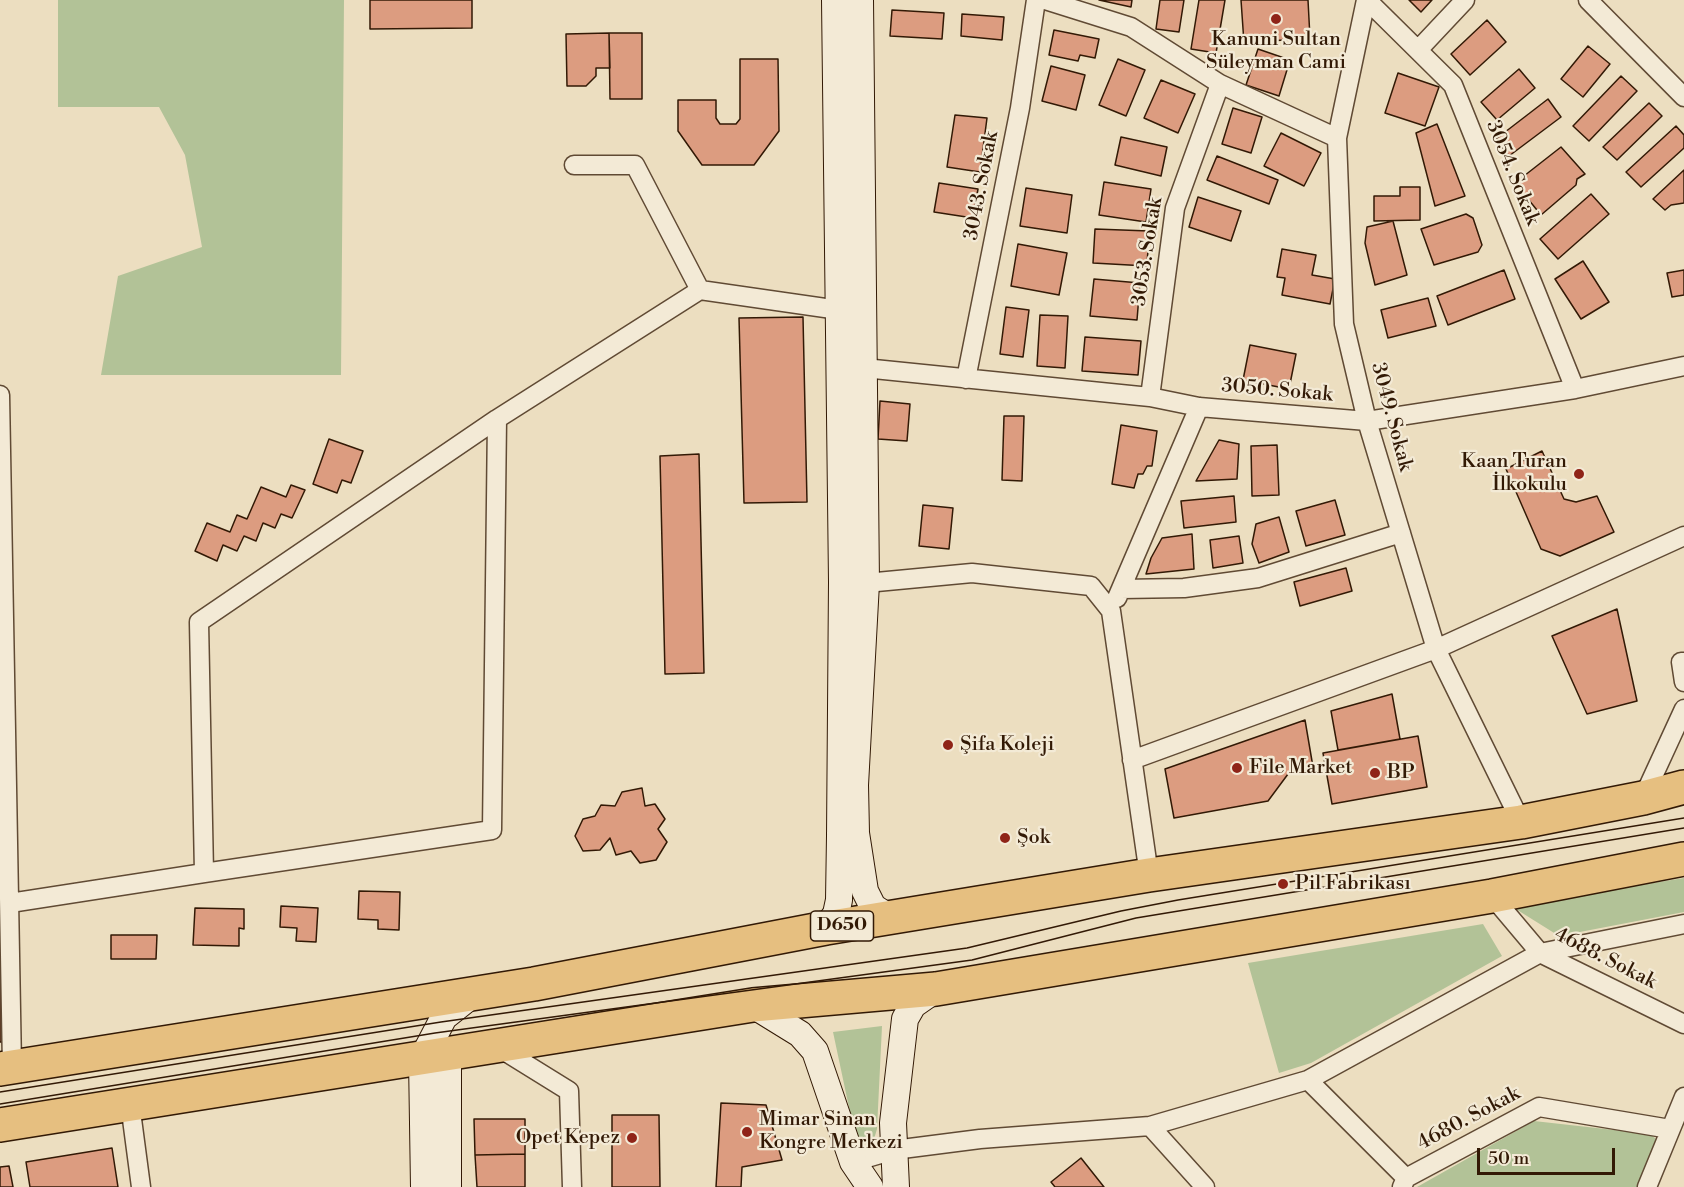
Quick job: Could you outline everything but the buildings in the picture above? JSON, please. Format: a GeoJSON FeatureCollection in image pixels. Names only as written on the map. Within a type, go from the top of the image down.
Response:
{"type":"FeatureCollection","features":[{"type":"Feature","properties":{"kind":"highway","name":"D650"},"geometry":{"type":"LineString","coordinates":[[6,1068],[474,994],[826,928],[1149,875],[1521,822],[1643,798],[1684,787]]}},
{"type":"Feature","properties":{"kind":"highway"},"geometry":{"type":"LineString","coordinates":[[0,1125],[753,1005],[936,988],[1492,896],[1684,859]]}},
{"type":"Feature","properties":{"kind":"street"},"geometry":{"type":"LineString","coordinates":[[826,928],[836,914],[839,900],[855,785],[866,583],[852,368],[838,310],[835,0]]}},
{"type":"Feature","properties":{"kind":"street"},"geometry":{"type":"LineString","coordinates":[[860,0],[852,368],[848,834],[865,891],[873,907],[890,918]]}},
{"type":"Feature","properties":{"kind":"street","name":"3043. Sokak"},"geometry":{"type":"LineString","coordinates":[[966,379],[1020,108],[1036,0]]}},
{"type":"Feature","properties":{"kind":"street"},"geometry":{"type":"LineString","coordinates":[[1045,0],[1131,27],[1220,84],[1337,138]]}},
{"type":"Feature","properties":{"kind":"street","name":"3054. Sokak"},"geometry":{"type":"LineString","coordinates":[[1366,0],[1453,85],[1575,389]]}},
{"type":"Feature","properties":{"kind":"street","name":"3049. Sokak"},"geometry":{"type":"LineString","coordinates":[[1366,0],[1337,138],[1344,324],[1367,422],[1436,649],[1521,822]]}},
{"type":"Feature","properties":{"kind":"street"},"geometry":{"type":"LineString","coordinates":[[1418,50],[1466,0]]}},
{"type":"Feature","properties":{"kind":"street"},"geometry":{"type":"LineString","coordinates":[[1588,0],[1684,97]]}},
{"type":"Feature","properties":{"kind":"street","name":"3053. Sokak"},"geometry":{"type":"LineString","coordinates":[[1150,397],[1175,208],[1220,84]]}},
{"type":"Feature","properties":{"kind":"street"},"geometry":{"type":"LineString","coordinates":[[574,165],[635,165],[700,290]]}},
{"type":"Feature","properties":{"kind":"street"},"geometry":{"type":"LineString","coordinates":[[204,873],[199,622],[497,419],[700,290],[838,310]]}},
{"type":"Feature","properties":{"kind":"street","name":"3050. Sokak"},"geometry":{"type":"LineString","coordinates":[[852,368],[1150,397],[1199,407],[1367,422],[1575,389],[1684,366]]}},
{"type":"Feature","properties":{"kind":"street"},"geometry":{"type":"LineString","coordinates":[[0,395],[10,903],[6,1068]]}},
{"type":"Feature","properties":{"kind":"street"},"geometry":{"type":"LineString","coordinates":[[1111,611],[1199,407]]}},
{"type":"Feature","properties":{"kind":"street"},"geometry":{"type":"LineString","coordinates":[[10,903],[492,830],[497,419]]}},
{"type":"Feature","properties":{"kind":"street"},"geometry":{"type":"LineString","coordinates":[[1121,589],[1184,588],[1258,578],[1401,533]]}},
{"type":"Feature","properties":{"kind":"street"},"geometry":{"type":"LineString","coordinates":[[1132,760],[1436,649],[1684,536]]}},
{"type":"Feature","properties":{"kind":"street"},"geometry":{"type":"LineString","coordinates":[[866,583],[972,573],[1091,586],[1111,611],[1149,875]]}},
{"type":"Feature","properties":{"kind":"street"},"geometry":{"type":"LineString","coordinates":[[1684,662],[1681,662],[1684,682]]}},
{"type":"Feature","properties":{"kind":"street"},"geometry":{"type":"LineString","coordinates":[[1643,798],[1684,709]]}},
{"type":"Feature","properties":{"kind":"street","name":"4688. Sokak"},"geometry":{"type":"LineString","coordinates":[[1492,896],[1540,953],[1684,1024]]}},
{"type":"Feature","properties":{"kind":"street"},"geometry":{"type":"LineString","coordinates":[[853,1162],[894,1150],[980,1139],[1150,1126],[1308,1080],[1540,953],[1684,924]]}},
{"type":"Feature","properties":{"kind":"street"},"geometry":{"type":"LineString","coordinates":[[896,1187],[893,1123],[905,1018],[913,1005],[936,988]]}},
{"type":"Feature","properties":{"kind":"street"},"geometry":{"type":"LineString","coordinates":[[424,1187],[435,1057],[444,1017],[474,994]]}},
{"type":"Feature","properties":{"kind":"street"},"geometry":{"type":"LineString","coordinates":[[753,1005],[801,1034],[815,1051],[853,1162],[870,1187]]}},
{"type":"Feature","properties":{"kind":"street"},"geometry":{"type":"LineString","coordinates":[[498,1047],[569,1091],[572,1187]]}},
{"type":"Feature","properties":{"kind":"street"},"geometry":{"type":"LineString","coordinates":[[435,1057],[448,1187]]}},
{"type":"Feature","properties":{"kind":"street"},"geometry":{"type":"LineString","coordinates":[[1308,1080],[1404,1183]]}},
{"type":"Feature","properties":{"kind":"street"},"geometry":{"type":"LineString","coordinates":[[1654,1185],[1684,1096]]}},
{"type":"Feature","properties":{"kind":"street"},"geometry":{"type":"LineString","coordinates":[[130,1104],[141,1187]]}},
{"type":"Feature","properties":{"kind":"street","name":"4680. Sokak"},"geometry":{"type":"LineString","coordinates":[[1404,1183],[1539,1107],[1671,1129]]}},
{"type":"Feature","properties":{"kind":"street"},"geometry":{"type":"LineString","coordinates":[[1150,1126],[1204,1187]]}},
{"type":"Feature","properties":{"kind":"green space"},"geometry":{"type":"Polygon","coordinates":[[[58,0],[344,0],[341,375],[101,375],[118,276],[202,247],[185,155],[159,107],[58,107],[58,0]]]}},
{"type":"Feature","properties":{"kind":"green space"},"geometry":{"type":"Polygon","coordinates":[[[1684,878],[1684,912],[1559,936],[1511,906],[1684,878]]]}},
{"type":"Feature","properties":{"kind":"green space"},"geometry":{"type":"Polygon","coordinates":[[[1483,924],[1502,956],[1311,1063],[1279,1073],[1248,963],[1483,924]]]}},
{"type":"Feature","properties":{"kind":"green space"},"geometry":{"type":"Polygon","coordinates":[[[882,1026],[877,1129],[874,1139],[869,1144],[859,1140],[854,1131],[833,1032],[882,1026]]]}},
{"type":"Feature","properties":{"kind":"green space"},"geometry":{"type":"Polygon","coordinates":[[[1534,1121],[1650,1134],[1661,1143],[1641,1187],[1417,1187],[1534,1121]]]}},
{"type":"Feature","properties":{"kind":"tram line"},"geometry":{"type":"LineString","coordinates":[[0,1092],[441,1022],[967,948],[1121,911],[1178,900],[1684,818]]}},
{"type":"Feature","properties":{"kind":"tram line"},"geometry":{"type":"LineString","coordinates":[[0,1104],[435,1033],[972,960],[1136,918],[1684,828]]}},
{"type":"Feature","properties":{"kind":"place","name":"Kanuni Sultan Süleyman Cami"},"geometry":{"type":"Point","coordinates":[1276,19]}},
{"type":"Feature","properties":{"kind":"place","name":"Kaan Turan İlkokulu"},"geometry":{"type":"Point","coordinates":[1579,474]}},
{"type":"Feature","properties":{"kind":"place","name":"Şifa Koleji"},"geometry":{"type":"Point","coordinates":[948,745]}},
{"type":"Feature","properties":{"kind":"place","name":"File Market"},"geometry":{"type":"Point","coordinates":[1237,768]}},
{"type":"Feature","properties":{"kind":"place","name":"BP"},"geometry":{"type":"Point","coordinates":[1375,773]}},
{"type":"Feature","properties":{"kind":"place","name":"Şok"},"geometry":{"type":"Point","coordinates":[1005,838]}},
{"type":"Feature","properties":{"kind":"place","name":"Pil Fabrikası"},"geometry":{"type":"Point","coordinates":[1283,884]}},
{"type":"Feature","properties":{"kind":"place","name":"Mimar Sinan Kongre Merkezi"},"geometry":{"type":"Point","coordinates":[747,1132]}},
{"type":"Feature","properties":{"kind":"place","name":"Opet Kepez"},"geometry":{"type":"Point","coordinates":[632,1138]}}]}
